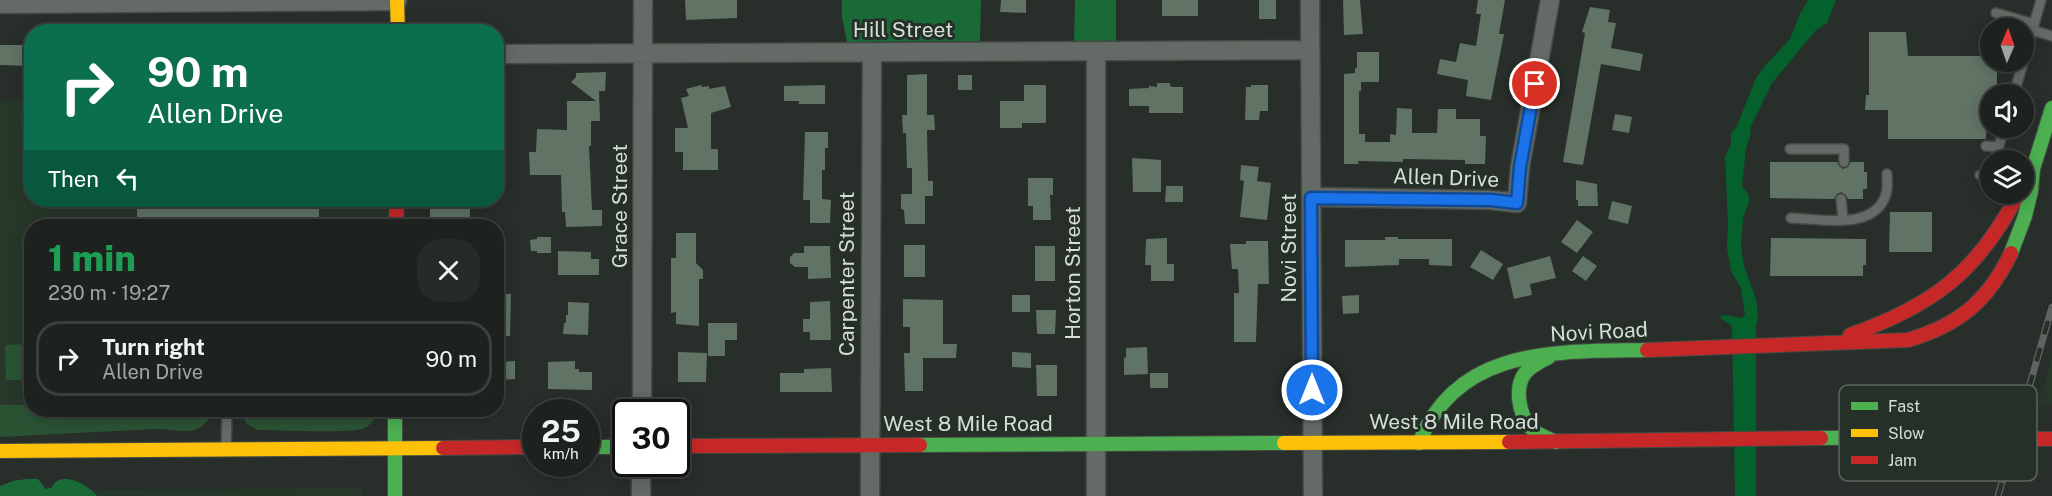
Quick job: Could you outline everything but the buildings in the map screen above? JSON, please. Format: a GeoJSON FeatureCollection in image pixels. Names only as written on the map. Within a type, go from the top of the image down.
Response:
{"type":"FeatureCollection","features":[{"type":"Feature","properties":{"kind":"main road"},"geometry":{"type":"LineString","coordinates":[[397,1],[398,24]]}},
{"type":"Feature","properties":{"kind":"main road","name":"Novi Road"},"geometry":{"type":"LineString","coordinates":[[2034,166],[2052,108]]}},
{"type":"Feature","properties":{"kind":"main road","name":"Novi Road"},"geometry":{"type":"LineString","coordinates":[[1818,345],[1861,332],[1903,315],[1945,290],[1968,269],[1992,239],[2012,204]]}},
{"type":"Feature","properties":{"kind":"main road","name":"Novi Road"},"geometry":{"type":"LineString","coordinates":[[1419,443],[1435,411],[1464,384],[1490,368],[1514,360],[1556,354],[1907,340],[1945,327],[1980,301],[2006,266],[2015,246],[2027,204]]}},
{"type":"Feature","properties":{"kind":"main road"},"geometry":{"type":"LineString","coordinates":[[1556,354],[1534,365],[1522,378],[1520,395],[1522,412],[1531,428],[1556,442]]}},
{"type":"Feature","properties":{"kind":"main road"},"geometry":{"type":"LineString","coordinates":[[395,417],[395,496]]}},
{"type":"Feature","properties":{"kind":"main road","name":"West 8 Mile Road"},"geometry":{"type":"LineString","coordinates":[[690,446],[1419,443],[1839,438]]}},
{"type":"Feature","properties":{"kind":"main road","name":"West 8 Mile Road"},"geometry":{"type":"LineString","coordinates":[[2037,439],[2052,439]]}},
{"type":"Feature","properties":{"kind":"main road"},"geometry":{"type":"LineString","coordinates":[[0,451],[522,447]]}},
{"type":"Feature","properties":{"kind":"street","name":"Grace Street"},"geometry":{"type":"LineString","coordinates":[[642,399],[643,0]]}},
{"type":"Feature","properties":{"kind":"street","name":"Novi Street"},"geometry":{"type":"LineString","coordinates":[[1310,0],[1313,496]]}},
{"type":"Feature","properties":{"kind":"street","name":"Allen Drive"},"geometry":{"type":"LineString","coordinates":[[1311,198],[1491,200],[1517,203],[1520,167],[1550,0]]}},
{"type":"Feature","properties":{"kind":"street"},"geometry":{"type":"LineString","coordinates":[[0,4],[397,1]]}},
{"type":"Feature","properties":{"kind":"street","name":"Hill Street"},"geometry":{"type":"LineString","coordinates":[[504,54],[1310,50]]}},
{"type":"Feature","properties":{"kind":"street","name":"Horton Street"},"geometry":{"type":"LineString","coordinates":[[1096,51],[1096,496]]}},
{"type":"Feature","properties":{"kind":"street","name":"Carpenter Street"},"geometry":{"type":"LineString","coordinates":[[870,496],[872,53]]}},
{"type":"Feature","properties":{"kind":"street"},"geometry":{"type":"LineString","coordinates":[[641,477],[641,496]]}},
{"type":"Feature","properties":{"kind":"lane"},"geometry":{"type":"LineString","coordinates":[[2034,24],[2041,0]]}},
{"type":"Feature","properties":{"kind":"lane"},"geometry":{"type":"LineString","coordinates":[[1996,13],[2009,18]]}},
{"type":"Feature","properties":{"kind":"lane"},"geometry":{"type":"LineString","coordinates":[[2034,27],[2052,36]]}},
{"type":"Feature","properties":{"kind":"lane"},"geometry":{"type":"LineString","coordinates":[[1998,150],[2001,138]]}},
{"type":"Feature","properties":{"kind":"lane"},"geometry":{"type":"LineString","coordinates":[[1986,147],[1999,147]]}},
{"type":"Feature","properties":{"kind":"lane"},"geometry":{"type":"LineString","coordinates":[[1790,149],[1844,149],[1844,162]]}},
{"type":"Feature","properties":{"kind":"lane"},"geometry":{"type":"LineString","coordinates":[[1791,218],[1864,218],[1875,212],[1886,196],[1887,174]]}},
{"type":"Feature","properties":{"kind":"lane"},"geometry":{"type":"LineString","coordinates":[[1841,199],[1843,219]]}},
{"type":"Feature","properties":{"kind":"lane"},"geometry":{"type":"LineString","coordinates":[[226,449],[227,417]]}},
{"type":"Feature","properties":{"kind":"shaded area"},"geometry":{"type":"Polygon","coordinates":[[[842,0],[981,0],[980,41],[847,42],[842,17],[842,0]]]}},
{"type":"Feature","properties":{"kind":"shaded area"},"geometry":{"type":"Polygon","coordinates":[[[1075,0],[1116,0],[1116,42],[1074,41],[1075,0]]]}},
{"type":"Feature","properties":{"kind":"shaded area"},"geometry":{"type":"Polygon","coordinates":[[[1808,0],[1836,0],[1827,23],[1816,30],[1772,83],[1751,126],[1746,148],[1742,186],[1749,196],[1749,202],[1743,218],[1741,246],[1744,266],[1756,299],[1758,317],[1756,326],[1756,496],[1735,496],[1732,326],[1719,317],[1725,315],[1742,318],[1745,315],[1741,288],[1731,271],[1727,248],[1725,157],[1731,144],[1731,133],[1737,126],[1756,78],[1790,39],[1808,0]]]}},
{"type":"Feature","properties":{"kind":"shaded area"},"geometry":{"type":"Polygon","coordinates":[[[0,101],[24,101],[24,207],[396,207],[395,219],[24,219],[24,409],[0,409],[0,101]]]}},
{"type":"Feature","properties":{"kind":"shaded area"},"geometry":{"type":"Polygon","coordinates":[[[24,114],[24,135],[23,135],[21,115],[24,114]]]}},
{"type":"Feature","properties":{"kind":"shaded area"},"geometry":{"type":"Polygon","coordinates":[[[24,344],[24,384],[20,380],[6,380],[6,345],[24,344]]]}},
{"type":"Feature","properties":{"kind":"shaded area"},"geometry":{"type":"Polygon","coordinates":[[[2052,356],[2052,405],[2038,405],[2052,356]]]}},
{"type":"Feature","properties":{"kind":"shaded area"},"geometry":{"type":"Polygon","coordinates":[[[0,405],[24,405],[24,417],[210,417],[203,426],[189,431],[154,429],[0,437],[0,405]]]}},
{"type":"Feature","properties":{"kind":"shaded area"},"geometry":{"type":"Polygon","coordinates":[[[243,417],[375,417],[365,428],[357,430],[257,430],[247,424],[243,417]]]}},
{"type":"Feature","properties":{"kind":"shaded area"},"geometry":{"type":"Polygon","coordinates":[[[26,479],[38,479],[46,489],[51,488],[62,479],[74,480],[85,485],[97,496],[0,496],[0,486],[26,479]]]}},
{"type":"Feature","properties":{"kind":"shaded area"},"geometry":{"type":"Polygon","coordinates":[[[363,488],[363,496],[0,496],[0,492],[26,490],[363,488]]]}},
{"type":"Feature","properties":{"kind":"railway"},"geometry":{"type":"LineString","coordinates":[[2030,385],[2052,307]]}},
{"type":"Feature","properties":{"kind":"railway"},"geometry":{"type":"LineString","coordinates":[[1998,496],[2002,481]]}},
{"type":"Feature","properties":{"kind":"traffic: fast"},"geometry":{"type":"LineString","coordinates":[[2011,253],[2025,216],[2033,169],[2052,108]]}},
{"type":"Feature","properties":{"kind":"traffic: fast"},"geometry":{"type":"LineString","coordinates":[[1419,443],[1436,411],[1459,387],[1485,371],[1515,360],[1546,354],[1647,350]]}},
{"type":"Feature","properties":{"kind":"traffic: fast"},"geometry":{"type":"LineString","coordinates":[[1549,357],[1525,373],[1520,386],[1519,401],[1523,416],[1531,428],[1556,442]]}},
{"type":"Feature","properties":{"kind":"traffic: fast"},"geometry":{"type":"LineString","coordinates":[[395,417],[395,496]]}},
{"type":"Feature","properties":{"kind":"traffic: fast"},"geometry":{"type":"LineString","coordinates":[[1821,438],[1839,438]]}},
{"type":"Feature","properties":{"kind":"traffic: fast"},"geometry":{"type":"LineString","coordinates":[[920,445],[1284,443]]}},
{"type":"Feature","properties":{"kind":"traffic: fast"},"geometry":{"type":"LineString","coordinates":[[600,447],[612,447]]}},
{"type":"Feature","properties":{"kind":"traffic: slow"},"geometry":{"type":"LineString","coordinates":[[397,0],[398,24]]}},
{"type":"Feature","properties":{"kind":"traffic: slow"},"geometry":{"type":"LineString","coordinates":[[1284,443],[1509,442]]}},
{"type":"Feature","properties":{"kind":"traffic: slow"},"geometry":{"type":"LineString","coordinates":[[0,451],[443,448]]}},
{"type":"Feature","properties":{"kind":"traffic: jam"},"geometry":{"type":"LineString","coordinates":[[1850,335],[1905,312],[1950,283],[1986,245],[2012,204]]}},
{"type":"Feature","properties":{"kind":"traffic: jam"},"geometry":{"type":"LineString","coordinates":[[396,219],[397,207]]}},
{"type":"Feature","properties":{"kind":"traffic: jam"},"geometry":{"type":"LineString","coordinates":[[1647,350],[1908,340],[1942,327],[1970,309],[1992,285],[2011,253]]}},
{"type":"Feature","properties":{"kind":"traffic: jam"},"geometry":{"type":"LineString","coordinates":[[1509,442],[1821,438]]}},
{"type":"Feature","properties":{"kind":"traffic: jam"},"geometry":{"type":"LineString","coordinates":[[2037,439],[2052,439]]}},
{"type":"Feature","properties":{"kind":"traffic: jam"},"geometry":{"type":"LineString","coordinates":[[690,446],[920,445]]}},
{"type":"Feature","properties":{"kind":"traffic: jam"},"geometry":{"type":"LineString","coordinates":[[443,448],[522,447]]}},
{"type":"Feature","properties":{"kind":"route"},"geometry":{"type":"LineString","coordinates":[[1312,390],[1311,198],[1491,200],[1517,203],[1520,167],[1535,84]]}}]}
